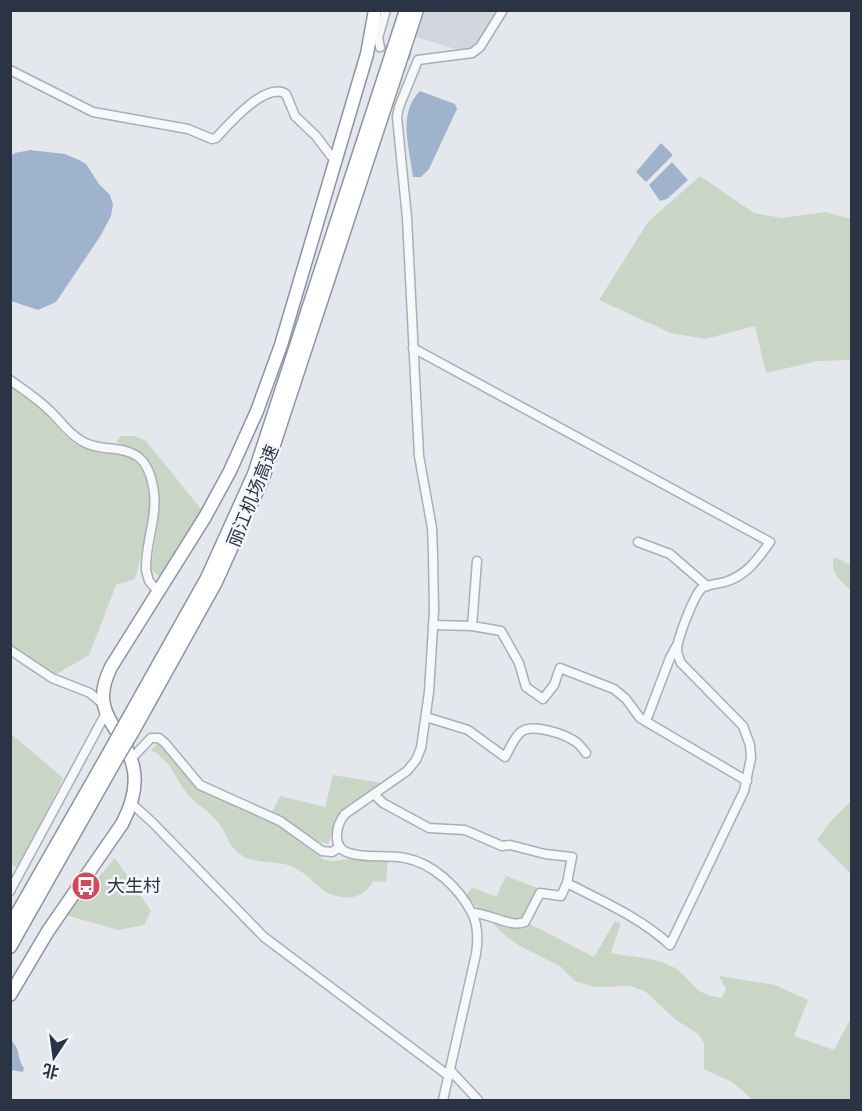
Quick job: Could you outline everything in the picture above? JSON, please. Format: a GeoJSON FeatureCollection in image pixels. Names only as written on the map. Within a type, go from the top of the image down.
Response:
{"type":"FeatureCollection","features":[{"type":"Feature","properties":{"kind":"highway"},"geometry":{"type":"LineString","coordinates":[[10,995],[66,904],[122,824],[131,803],[135,781],[131,759],[105,710],[104,686],[108,673],[218,494],[257,411],[281,345],[336,159],[368,48],[375,10]]}},
{"type":"Feature","properties":{"kind":"highway","name":"丽江机场高速"},"geometry":{"type":"LineString","coordinates":[[10,946],[207,578],[254,474],[406,10]]}},
{"type":"Feature","properties":{"kind":"highway","name":"丽江机场高速"},"geometry":{"type":"LineString","coordinates":[[128,728],[216,582],[263,478],[417,10]]}},
{"type":"Feature","properties":{"kind":"highway","name":"丽江机场高速"},"geometry":{"type":"LineString","coordinates":[[10,926],[114,754]]}},
{"type":"Feature","properties":{"kind":"street"},"geometry":{"type":"LineString","coordinates":[[380,47],[378,38],[386,10]]}},
{"type":"Feature","properties":{"kind":"street"},"geometry":{"type":"LineString","coordinates":[[443,1101],[476,954],[477,933],[472,913],[439,873],[426,865],[399,857],[345,852],[340,847],[337,836],[340,821],[348,812],[407,771],[416,760],[421,748],[426,717],[433,625],[432,528],[419,456],[407,218],[397,117],[418,60],[472,53],[480,47],[502,10]]}},
{"type":"Feature","properties":{"kind":"street"},"geometry":{"type":"LineString","coordinates":[[10,70],[93,112],[188,129],[212,139],[216,138],[242,111],[264,95],[273,91],[283,92],[295,116],[336,159]]}},
{"type":"Feature","properties":{"kind":"street"},"geometry":{"type":"LineString","coordinates":[[413,348],[770,542],[752,568],[745,573],[699,591],[678,645],[677,653],[681,663],[743,726],[751,752],[744,791],[670,945],[656,932],[620,910],[567,883]]}},
{"type":"Feature","properties":{"kind":"street"},"geometry":{"type":"LineString","coordinates":[[10,380],[50,411],[80,440],[123,450],[134,455],[143,464],[152,485],[154,502],[147,570],[149,581],[159,593]]}},
{"type":"Feature","properties":{"kind":"street"},"geometry":{"type":"LineString","coordinates":[[638,542],[670,554],[707,586]]}},
{"type":"Feature","properties":{"kind":"street"},"geometry":{"type":"LineString","coordinates":[[472,626],[477,561]]}},
{"type":"Feature","properties":{"kind":"street"},"geometry":{"type":"LineString","coordinates":[[433,625],[472,626],[501,631],[519,663],[526,687],[543,699],[554,685],[560,668],[614,689],[626,699],[640,718],[747,781]]}},
{"type":"Feature","properties":{"kind":"street"},"geometry":{"type":"LineString","coordinates":[[646,722],[670,658],[678,645]]}},
{"type":"Feature","properties":{"kind":"street"},"geometry":{"type":"LineString","coordinates":[[10,650],[43,674],[90,693],[105,710],[10,891]]}},
{"type":"Feature","properties":{"kind":"street"},"geometry":{"type":"LineString","coordinates":[[426,717],[468,730],[505,757],[517,735],[522,730],[533,728],[549,731],[575,742],[586,753]]}},
{"type":"Feature","properties":{"kind":"street"},"geometry":{"type":"LineString","coordinates":[[131,759],[151,738],[159,738],[200,785],[280,821],[321,851],[332,852],[340,847]]}},
{"type":"Feature","properties":{"kind":"street"},"geometry":{"type":"LineString","coordinates":[[374,794],[382,803],[429,828],[467,830],[502,846],[510,845],[545,854],[572,857],[567,883],[561,896],[540,893],[525,922],[509,923],[485,914],[472,913]]}},
{"type":"Feature","properties":{"kind":"street"},"geometry":{"type":"LineString","coordinates":[[131,803],[264,937],[450,1073],[478,1101]]}},
{"type":"Feature","properties":{"kind":"shaded area"},"geometry":{"type":"Polygon","coordinates":[[[425,11],[498,11],[477,47],[465,52],[416,37],[425,11]]]}},
{"type":"Feature","properties":{"kind":"green space"},"geometry":{"type":"Polygon","coordinates":[[[700,176],[754,213],[782,218],[825,212],[851,219],[851,360],[818,361],[766,373],[755,326],[705,339],[671,333],[599,300],[648,222],[700,176]]]}},
{"type":"Feature","properties":{"kind":"green space"},"geometry":{"type":"Polygon","coordinates":[[[10,384],[42,410],[75,444],[87,449],[124,455],[137,464],[145,477],[149,493],[147,530],[135,579],[116,585],[89,655],[53,676],[11,647],[10,384]]]}},
{"type":"Feature","properties":{"kind":"green space"},"geometry":{"type":"Polygon","coordinates":[[[120,436],[135,436],[146,441],[201,509],[161,578],[151,569],[158,513],[156,484],[151,471],[141,457],[117,442],[120,436]]]}},
{"type":"Feature","properties":{"kind":"green space"},"geometry":{"type":"Polygon","coordinates":[[[834,557],[851,565],[851,591],[840,580],[833,568],[834,557]]]}},
{"type":"Feature","properties":{"kind":"green space"},"geometry":{"type":"Polygon","coordinates":[[[10,733],[63,778],[19,869],[11,864],[10,733]]]}},
{"type":"Feature","properties":{"kind":"green space"},"geometry":{"type":"Polygon","coordinates":[[[158,743],[170,753],[195,786],[279,825],[324,860],[355,858],[388,861],[386,882],[373,881],[365,891],[355,897],[337,896],[325,891],[294,867],[254,860],[241,855],[232,846],[218,823],[181,786],[168,764],[151,750],[158,743]]]}},
{"type":"Feature","properties":{"kind":"green space"},"geometry":{"type":"Polygon","coordinates":[[[333,775],[382,783],[342,812],[328,844],[312,840],[303,831],[271,814],[280,796],[325,807],[333,775]]]}},
{"type":"Feature","properties":{"kind":"green space"},"geometry":{"type":"Polygon","coordinates":[[[851,801],[851,874],[817,840],[831,821],[851,801]]]}},
{"type":"Feature","properties":{"kind":"green space"},"geometry":{"type":"Polygon","coordinates":[[[115,858],[151,911],[144,925],[118,930],[66,915],[115,858]]]}},
{"type":"Feature","properties":{"kind":"green space"},"geometry":{"type":"Polygon","coordinates":[[[506,876],[537,888],[522,920],[594,957],[615,921],[621,923],[611,953],[665,963],[679,971],[703,993],[722,998],[726,989],[719,976],[775,985],[808,1000],[794,1036],[834,1050],[851,1018],[851,1100],[753,1100],[732,1082],[704,1069],[704,1043],[698,1034],[676,1020],[646,992],[631,986],[595,987],[575,981],[561,967],[518,945],[501,932],[466,896],[472,887],[496,897],[506,876]]]}},
{"type":"Feature","properties":{"kind":"water"},"geometry":{"type":"Polygon","coordinates":[[[420,91],[455,104],[457,109],[429,169],[421,177],[413,177],[407,121],[413,100],[420,91]]]}},
{"type":"Feature","properties":{"kind":"water"},"geometry":{"type":"Polygon","coordinates":[[[661,143],[672,156],[646,182],[636,172],[661,143]]]}},
{"type":"Feature","properties":{"kind":"water"},"geometry":{"type":"Polygon","coordinates":[[[30,150],[65,154],[86,164],[99,184],[110,195],[113,205],[111,216],[101,235],[56,302],[38,310],[11,301],[11,156],[30,150]]]}},
{"type":"Feature","properties":{"kind":"water"},"geometry":{"type":"Polygon","coordinates":[[[672,162],[688,180],[667,199],[660,201],[649,185],[672,162]]]}},
{"type":"Feature","properties":{"kind":"water"},"geometry":{"type":"Polygon","coordinates":[[[11,1040],[18,1051],[24,1068],[23,1072],[11,1070],[11,1040]]]}},
{"type":"Feature","properties":{"kind":"tunnel"},"geometry":{"type":"LineString","coordinates":[[380,47],[418,60]]}},
{"type":"Feature","properties":{"kind":"place","name":"大生村"},"geometry":{"type":"Point","coordinates":[86,886]}}]}
